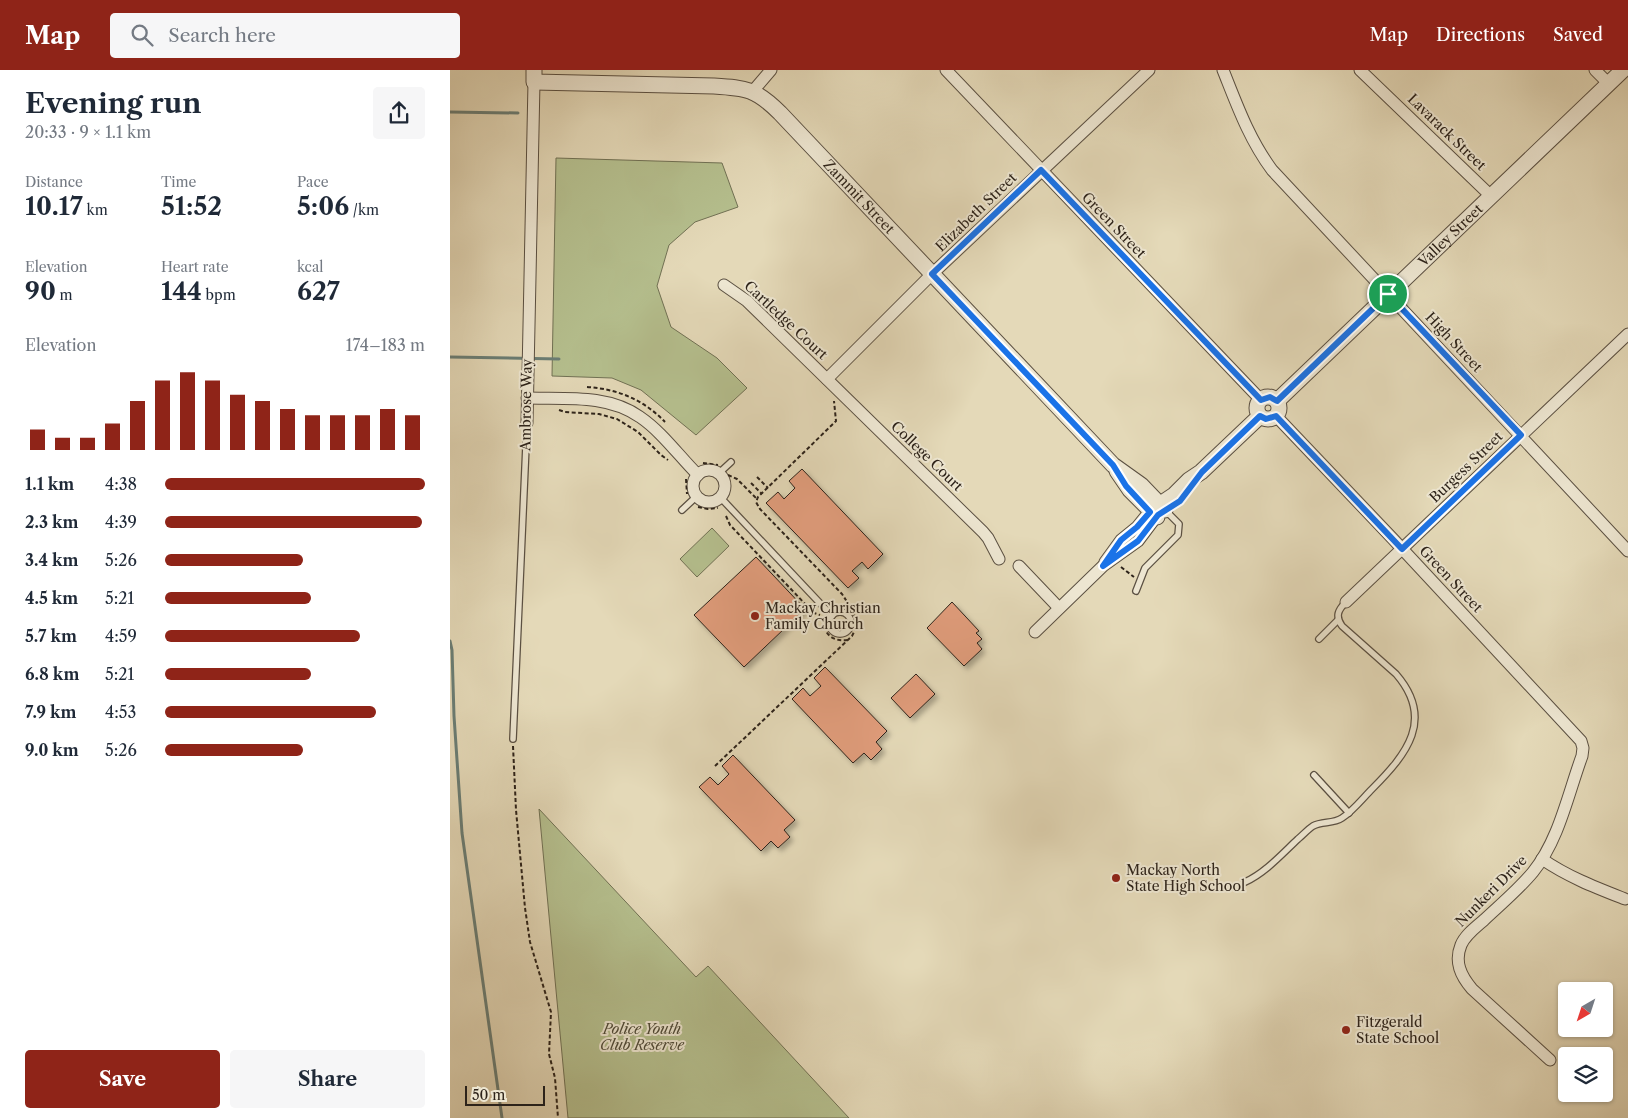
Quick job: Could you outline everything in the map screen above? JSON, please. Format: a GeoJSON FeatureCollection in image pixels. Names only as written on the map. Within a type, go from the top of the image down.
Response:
{"type":"FeatureCollection","features":[{"type":"Feature","properties":{"kind":"street"},"geometry":{"type":"LineString","coordinates":[[753,91],[772,70]]}},
{"type":"Feature","properties":{"kind":"street","name":"Green Street"},"geometry":{"type":"LineString","coordinates":[[946,70],[1261,400]]}},
{"type":"Feature","properties":{"kind":"street","name":"Elizabeth Street"},"geometry":{"type":"LineString","coordinates":[[826,379],[932,274],[1149,70]]}},
{"type":"Feature","properties":{"kind":"street","name":"High Street"},"geometry":{"type":"LineString","coordinates":[[1223,70],[1250,137],[1272,170],[1628,551]]}},
{"type":"Feature","properties":{"kind":"street","name":"Lavarack Street"},"geometry":{"type":"LineString","coordinates":[[1360,70],[1492,196]]}},
{"type":"Feature","properties":{"kind":"street"},"geometry":{"type":"LineString","coordinates":[[1595,70],[1609,84]]}},
{"type":"Feature","properties":{"kind":"street","name":"Valley Street"},"geometry":{"type":"LineString","coordinates":[[1277,401],[1623,70]]}},
{"type":"Feature","properties":{"kind":"street","name":"Zammit Street"},"geometry":{"type":"LineString","coordinates":[[534,76],[737,87],[753,91],[769,102],[1113,465],[1126,486],[1158,511]]}},
{"type":"Feature","properties":{"kind":"street","name":"Ambrose Way"},"geometry":{"type":"LineString","coordinates":[[527,423],[534,76]]}},
{"type":"Feature","properties":{"kind":"street","name":"Cartledge Court"},"geometry":{"type":"LineString","coordinates":[[724,285],[744,299],[826,379]]}},
{"type":"Feature","properties":{"kind":"street","name":"Burgess Street"},"geometry":{"type":"LineString","coordinates":[[1346,602],[1628,334]]}},
{"type":"Feature","properties":{"kind":"street","name":"College Court"},"geometry":{"type":"LineString","coordinates":[[826,379],[983,532],[999,559]]}},
{"type":"Feature","properties":{"kind":"street"},"geometry":{"type":"LineString","coordinates":[[1270,397],[1277,401],[1280,407],[1276,416],[1266,419],[1260,416],[1257,406],[1261,400],[1270,397]]}},
{"type":"Feature","properties":{"kind":"street"},"geometry":{"type":"LineString","coordinates":[[528,398],[599,401],[623,408],[647,422],[698,475]]}},
{"type":"Feature","properties":{"kind":"street"},"geometry":{"type":"LineString","coordinates":[[1035,632],[1103,566],[1121,540],[1158,511],[1180,501],[1202,472],[1260,416]]}},
{"type":"Feature","properties":{"kind":"street","name":"Green Street"},"geometry":{"type":"LineString","coordinates":[[1276,416],[1581,741]]}},
{"type":"Feature","properties":{"kind":"street"},"geometry":{"type":"LineString","coordinates":[[708,470],[718,474],[724,484],[720,503],[694,499],[693,485],[698,475],[708,470]]}},
{"type":"Feature","properties":{"kind":"street"},"geometry":{"type":"LineString","coordinates":[[1019,566],[1059,608]]}},
{"type":"Feature","properties":{"kind":"street","name":"Nunkeri Drive"},"geometry":{"type":"LineString","coordinates":[[1550,1060],[1468,985],[1459,969],[1458,955],[1462,942],[1513,894],[1542,859],[1554,834],[1582,756],[1583,748],[1581,741]]}},
{"type":"Feature","properties":{"kind":"street"},"geometry":{"type":"LineString","coordinates":[[1542,859],[1599,889],[1626,899]]}},
{"type":"Feature","properties":{"kind":"lane","name":"Ambrose Way"},"geometry":{"type":"LineString","coordinates":[[513,739],[527,423]]}},
{"type":"Feature","properties":{"kind":"lane"},"geometry":{"type":"LineString","coordinates":[[718,474],[731,462]]}},
{"type":"Feature","properties":{"kind":"lane"},"geometry":{"type":"LineString","coordinates":[[682,510],[694,499]]}},
{"type":"Feature","properties":{"kind":"lane"},"geometry":{"type":"LineString","coordinates":[[720,503],[832,616]]}},
{"type":"Feature","properties":{"kind":"lane"},"geometry":{"type":"LineString","coordinates":[[1136,591],[1147,566],[1178,535],[1179,524],[1158,511]]}},
{"type":"Feature","properties":{"kind":"lane"},"geometry":{"type":"LineString","coordinates":[[1244,882],[1252,879],[1276,860],[1313,826],[1339,820],[1349,812],[1400,760],[1414,732],[1413,703],[1404,682],[1342,626],[1338,620],[1339,610],[1346,602]]}},
{"type":"Feature","properties":{"kind":"lane"},"geometry":{"type":"LineString","coordinates":[[1318,639],[1338,620]]}},
{"type":"Feature","properties":{"kind":"lane"},"geometry":{"type":"LineString","coordinates":[[1314,775],[1349,812]]}},
{"type":"Feature","properties":{"kind":"path"},"geometry":{"type":"LineString","coordinates":[[556,408],[565,412],[599,414],[618,419],[632,427],[661,455],[672,461]]}},
{"type":"Feature","properties":{"kind":"path"},"geometry":{"type":"LineString","coordinates":[[686,475],[687,494],[703,508],[720,503]]}},
{"type":"Feature","properties":{"kind":"path"},"geometry":{"type":"LineString","coordinates":[[757,477],[768,488]]}},
{"type":"Feature","properties":{"kind":"path"},"geometry":{"type":"LineString","coordinates":[[751,483],[762,494]]}},
{"type":"Feature","properties":{"kind":"path"},"geometry":{"type":"LineString","coordinates":[[724,512],[730,525],[812,612],[823,616],[824,628],[828,635],[837,640],[848,640]]}},
{"type":"Feature","properties":{"kind":"path"},"geometry":{"type":"LineString","coordinates":[[1121,567],[1130,575],[1140,580]]}},
{"type":"Feature","properties":{"kind":"path"},"geometry":{"type":"LineString","coordinates":[[513,739],[516,810],[526,916],[530,942],[551,1012],[549,1059],[555,1078],[558,1118]]}},
{"type":"Feature","properties":{"kind":"green space"},"geometry":{"type":"Polygon","coordinates":[[[556,158],[722,163],[738,207],[695,222],[669,245],[657,286],[671,327],[717,358],[747,388],[696,435],[641,390],[612,378],[552,376],[556,158]]]}},
{"type":"Feature","properties":{"kind":"green space"},"geometry":{"type":"Polygon","coordinates":[[[712,528],[729,546],[697,577],[680,559],[712,528]]]}},
{"type":"Feature","properties":{"kind":"green space","name":"Police Youth Club Reserve"},"geometry":{"type":"Polygon","coordinates":[[[539,809],[696,977],[708,966],[849,1118],[568,1118],[539,809]]]}},
{"type":"Feature","properties":{"kind":"building"},"geometry":{"type":"Polygon","coordinates":[[[802,469],[883,554],[868,569],[862,562],[852,571],[859,578],[848,588],[766,503],[778,492],[784,499],[795,488],[789,481],[802,469]]]}},
{"type":"Feature","properties":{"kind":"building"},"geometry":{"type":"Polygon","coordinates":[[[756,557],[805,609],[744,667],[694,615],[756,557]]]}},
{"type":"Feature","properties":{"kind":"building"},"geometry":{"type":"Polygon","coordinates":[[[952,602],[979,631],[976,633],[982,639],[977,643],[982,649],[964,666],[927,628],[952,602]]]}},
{"type":"Feature","properties":{"kind":"building"},"geometry":{"type":"Polygon","coordinates":[[[825,667],[887,731],[876,742],[882,749],[871,760],[864,753],[853,763],[792,699],[803,688],[810,696],[821,686],[814,678],[825,667]]]}},
{"type":"Feature","properties":{"kind":"building"},"geometry":{"type":"Polygon","coordinates":[[[916,674],[935,694],[910,718],[891,698],[916,674]]]}},
{"type":"Feature","properties":{"kind":"building"},"geometry":{"type":"Polygon","coordinates":[[[733,755],[795,820],[784,830],[790,837],[778,848],[771,841],[761,851],[699,787],[710,777],[718,785],[729,774],[722,766],[733,755]]]}},
{"type":"Feature","properties":{"kind":"waterway"},"geometry":{"type":"LineString","coordinates":[[450,112],[518,113]]}},
{"type":"Feature","properties":{"kind":"waterway"},"geometry":{"type":"LineString","coordinates":[[450,357],[559,359]]}},
{"type":"Feature","properties":{"kind":"waterway"},"geometry":{"type":"LineString","coordinates":[[450,641],[462,833],[502,1118]]}},
{"type":"Feature","properties":{"kind":"place","name":"Mackay Christian Family Church"},"geometry":{"type":"Point","coordinates":[755,616]}},
{"type":"Feature","properties":{"kind":"place","name":"Mackay North State High School"},"geometry":{"type":"Point","coordinates":[1116,878]}},
{"type":"Feature","properties":{"kind":"place","name":"Fitzgerald State School"},"geometry":{"type":"Point","coordinates":[1346,1030]}},
{"type":"Feature","properties":{"kind":"route"},"geometry":{"type":"LineString","coordinates":[[1041,170],[1261,400],[1270,397],[1277,401],[1388,294],[1521,435],[1442,511],[1402,549],[1276,416],[1266,419],[1260,416],[1202,472],[1180,501],[1158,515],[1138,541],[1103,566],[1121,540],[1137,527],[1150,512],[1126,486],[1113,465],[932,274],[1041,170]]}}]}
